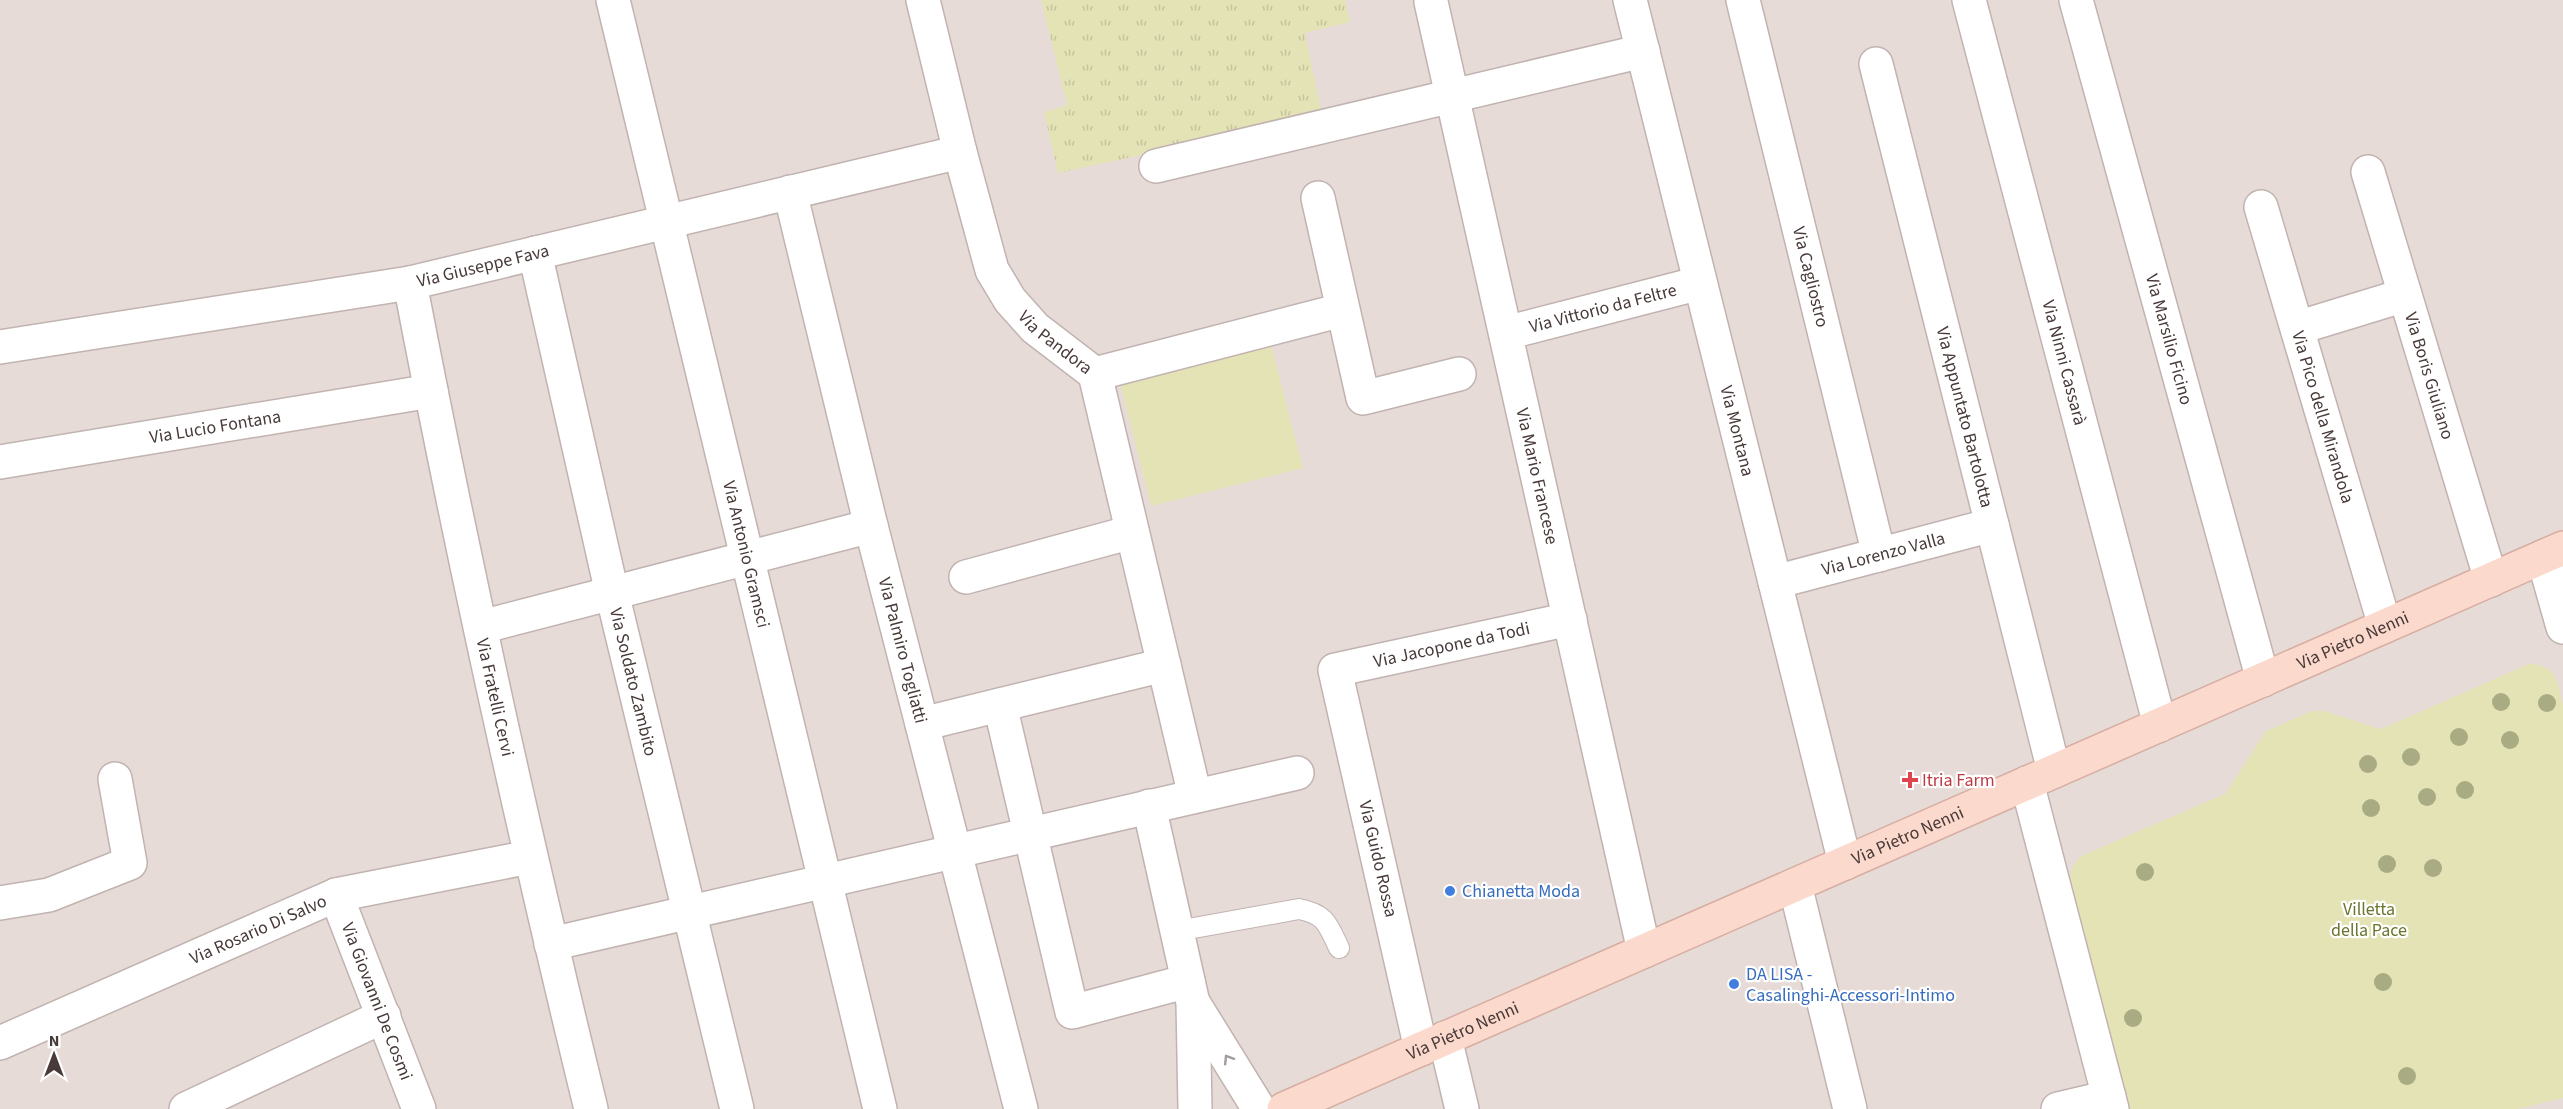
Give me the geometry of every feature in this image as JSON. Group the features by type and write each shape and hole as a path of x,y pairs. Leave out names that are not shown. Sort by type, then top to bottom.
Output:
{"main road":[{"name":"Via Pietro Nenni","path":"1284,1109 2553,553"}],"street":[{"name":"Via Antonio Gramsci","path":"613,0 880,1109"},
{"name":"Via Pandora","path":"923,0 992,270 1010,300 1035,328 1095,374 1195,796"},
{"name":"Via Montana","path":"1630,0 1845,863"},
{"name":"Via Cagliostro","path":"1743,0 1879,555"},
{"name":"Via Ninni Cassarà","path":"1970,0 2160,725"},
{"name":"Via Marsilio Ficino","path":"2076,0 2263,680"},
{"name":"Via Mario Francese","path":"1431,2 1644,951"},
{"path":"1156,166 1643,51"},
{"name":"Via Appuntato Bartolotta","path":"1876,63 1992,525 2040,777 2110,1103"},
{"name":"Via Giuseppe Fava","path":"0,347 410,283 960,152"},
{"name":"Via Boris Giuliano","path":"2368,172 2491,580"},
{"name":"Via Palmiro Togliatti","path":"789,192 871,526 1021,1109"},
{"path":"1318,198 1363,398 1459,374"},
{"name":"Via Pico della Mirandola","path":"2261,207 2385,626"},
{"name":"Via Soldato Zambito","path":"535,253 612,594 737,1109"},
{"name":"Via Fratelli Cervi","path":"410,283 530,856 591,1109"},
{"name":"Via Vittorio da Feltre","path":"1506,333 1700,283"},
{"path":"2297,328 2405,295"},
{"path":"1095,374 1342,310"},
{"name":"Via Lucio Fontana","path":"0,462 431,391"},
{"name":"Via Lorenzo Valla","path":"1774,582 1992,525"},
{"path":"481,627 871,526"},
{"path":"966,577 1132,532"},
{"path":"2553,553 2563,627"},
{"name":"Via Jacopone da Todi","path":"1335,670 1570,619"},
{"path":"922,724 1164,665"},
{"name":"Via Guido Rossa","path":"1335,670 1433,1043 1462,1109"},
{"path":"1000,705 1072,1012 1190,992"},
{"path":"551,944 1297,773"},
{"path":"0,903 49,895 130,863 115,779"},
{"path":"1149,806 1190,992 1195,1109"},
{"name":"Via Rosario Di Salvo","path":"0,1043 336,895 530,856"},
{"path":"1795,885 1850,1109"},
{"name":"Via Giovanni De Cosmi","path":"336,895 419,1109"},
{"path":"1190,992 1259,1109"},
{"path":"186,1109 384,1016"},
{"path":"2058,1109 2110,1103"}],"lane":[{"path":"1177,931 1299,909 1310,911 1327,922 1339,948"}],"shaded area":[{"path":"0,0 2563,0 2563,1109 0,1109"}],"green space":[{"path":"1041,0 1345,0 1350,22 1305,33 1322,116 1058,173 1044,112 1067,105"},
{"path":"1271,345 1303,468 1151,506 1120,383"},
{"name":"Villetta della Pace","path":"2529,664 2545,667 2550,671 2557,682 2563,705 2563,1098 2518,1109 2130,1109 2070,878 2073,866 2081,856 2225,794 2266,731 2312,711 2324,711 2381,729"}],"place":[{"name":"Itria Farm","path":"1910,780"},
{"name":"Chianetta Moda","path":"1450,891"},
{"name":"DA LISA - Casalinghi-Accessori-Intimo","path":"1734,984"}]}
